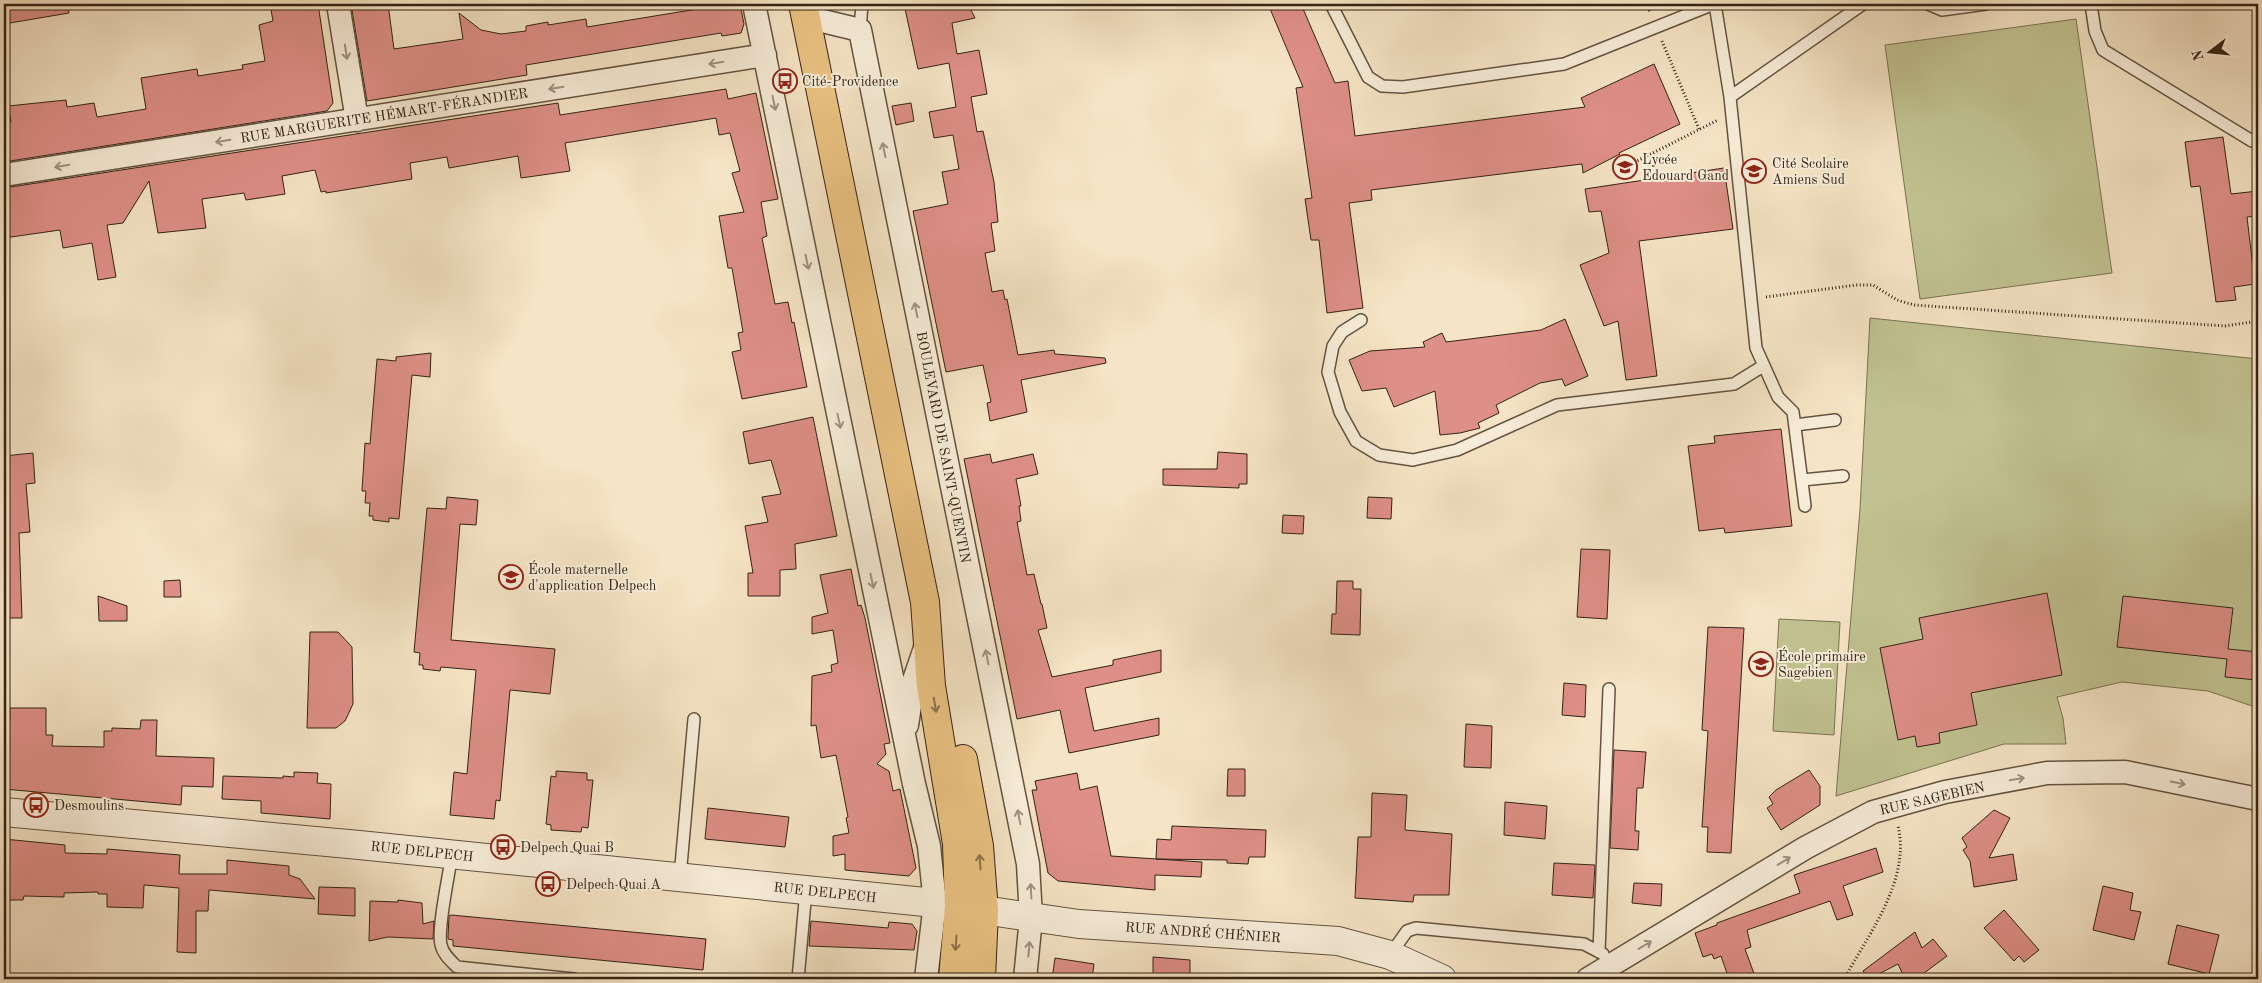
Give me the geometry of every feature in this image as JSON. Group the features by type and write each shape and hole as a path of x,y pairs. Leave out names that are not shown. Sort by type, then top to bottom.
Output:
{"main road":[{"path":"805,10 925,602 931,686 957,844 959,907 953,979"},
{"path":"925,602 944,651 979,846 959,907 981,979"}],"street":[{"path":"338,4 357,120"},
{"path":"754,4 928,846 959,907 926,979"},
{"path":"805,10 860,30"},
{"name":"BOULEVARD DE SAINT-QUENTIN","path":"860,30 1028,864 1032,918 1025,979"},
{"name":"RUE MARGUERITE HÉMART-FÉRANDIER","path":"4,175 765,55"},
{"path":"905,739 914,680 928,639"},
{"name":"RUE SAGEBIEN","path":"1588,979 1608,957 1804,848 1873,812 1945,792 2047,774 2125,772 2258,799"},
{"name":"RUE DELPECH","path":"4,812 452,854 959,907"},
{"name":"RUE ANDRÉ CHÉNIER","path":"959,907 1079,924 1338,941 1390,955 1442,979"}],"lane":[{"path":"860,30 862,4"},
{"path":"1331,4 1368,77 1382,86 1403,87 1564,64 1714,4 1732,113 1756,348 1778,397 1794,412 1805,506"},
{"path":"1730,97 1864,4"},
{"path":"1928,4 1942,10 1986,4"},
{"path":"2090,4 2095,31 2102,50 2252,141 2258,142"},
{"path":"1361,320 1342,332 1334,346 1328,372 1340,412 1356,441 1379,455 1413,460 1457,450 1557,405 1734,384 1763,366"},
{"path":"1795,425 1835,420"},
{"path":"1802,480 1843,476"},
{"path":"1390,955 1407,931 1416,928 1584,944 1608,957 1609,689"},
{"path":"680,877 694,719"},
{"path":"452,854 441,926 440,944 446,956 457,967 574,979"},
{"path":"798,979 806,890"}],"path":[{"path":"1646,4 1699,130"},
{"path":"1625,167 1732,113"},
{"path":"1751,299 1856,284 1873,285 1897,300 1914,305 2225,326 2258,321"},
{"path":"1844,979 1888,903 1901,843 1899,828 1892,807"}],"green space":[{"path":"2076,19 2112,273 1920,299 1885,45"},
{"path":"1870,318 2258,359 2258,708 2208,691 2122,682 2057,697 2063,718 2066,744 2004,744 1836,796 1860,509"},
{"path":"1779,619 1840,622 1834,735 1773,731"}],"building":[{"path":"4,4 68,4 69,13 4,24"},
{"path":"270,4 318,4 333,103 327,111 4,162 4,123 11,122 8,106 66,100 67,107 94,103 97,117 146,109 141,78 197,69 198,76 243,69 242,65 265,61 259,25 273,21"},
{"path":"351,4 388,4 394,49 463,39 459,13 481,30 501,34 526,31 526,26 548,22 548,25 586,19 587,27 716,6 715,4 740,4 744,24 741,33 722,36 721,33 526,65 527,75 367,101"},
{"path":"904,4 968,4 975,18 952,23 957,54 979,50 987,94 971,97 977,132 983,131 994,182 998,222 991,223 995,251 985,253 992,292 1003,290 1005,300 1007,299 1018,355 1054,350 1055,354 1105,358 1106,363 1021,380 1027,412 990,421 987,403 991,402 983,365 946,372 913,211 948,204 942,172 959,169 953,135 934,138 929,112 956,107 949,63 918,69"},
{"path":"1268,4 1301,4 1335,83 1348,81 1355,136 1585,107 1581,98 1654,64 1680,124 1619,153 1583,173 1582,164 1371,190 1372,200 1349,203 1363,308 1327,313 1319,240 1311,240 1305,199 1312,198 1296,88 1303,87"},
{"path":"726,89 728,99 756,93 778,199 761,202 767,236 762,238 775,304 788,302 807,387 742,399 732,352 741,350 738,333 743,332 732,268 728,268 719,216 744,212 732,173 740,171 730,133 719,135 716,118 565,143 570,171 521,178 518,156 449,168 447,157 410,163 412,179 326,193 326,191 321,192 315,170 282,176 285,194 246,200 244,193 202,199 206,228 158,233 149,181 123,223 107,225 116,277 98,280 92,243 63,248 60,230 4,238 4,188 558,103 560,115"},
{"path":"911,103 914,121 896,125 892,106"},
{"path":"2223,137 2231,194 2258,191 2258,216 2247,217 2255,284 2234,287 2236,300 2216,302 2200,186 2191,187 2185,142"},
{"path":"1724,168 1733,229 1639,241 1657,376 1626,380 1618,321 1604,326 1580,265 1609,253 1601,211 1589,212 1585,189"},
{"path":"1565,319 1588,376 1565,386 1562,379 1540,383 1496,405 1499,413 1478,423 1480,428 1460,433 1440,435 1435,391 1394,407 1386,388 1362,391 1349,360 1370,351 1425,347 1423,342 1442,333 1446,342 1541,330"},
{"path":"431,353 430,377 412,375 399,519 389,518 389,522 373,520 373,516 369,516 370,503 365,503 366,491 362,491 365,443 370,444 377,359 396,361 396,357"},
{"path":"813,417 837,536 795,544 796,569 780,570 780,596 748,596 748,573 753,573 745,526 768,522 762,497 781,494 771,460 749,464 743,432"},
{"path":"1781,429 1792,526 1725,533 1724,528 1699,531 1688,446 1715,443 1714,436"},
{"path":"1218,452 1247,454 1247,484 1239,484 1239,488 1163,485 1163,469 1217,469"},
{"path":"33,453 35,483 26,484 30,532 19,533 22,618 4,618 4,456"},
{"path":"990,454 992,463 1033,454 1038,474 1016,479 1021,506 1019,506 1021,521 1017,522 1027,575 1034,574 1042,604 1047,628 1038,630 1052,677 1113,665 1113,660 1161,650 1161,672 1085,688 1094,731 1159,718 1159,735 1069,753 1060,710 1017,719 964,459"},
{"path":"447,497 478,500 476,525 460,524 451,640 555,649 550,694 510,690 500,801 496,800 494,819 450,815 454,772 467,774 476,670 441,667 440,671 423,669 423,665 419,665 420,653 414,652 427,508 446,509"},
{"path":"1368,497 1392,498 1391,519 1367,518"},
{"path":"1283,515 1304,516 1303,534 1282,533"},
{"path":"1581,549 1610,550 1607,619 1577,617"},
{"path":"851,569 858,606 861,605 865,618 890,743 884,744 886,754 877,764 889,771 893,791 900,789 916,868 909,876 845,870 845,854 833,856 833,836 849,833 846,818 848,817 836,755 821,758 816,725 811,726 812,676 832,672 831,665 838,663 833,630 812,634 812,617 828,613 820,575"},
{"path":"180,580 181,597 164,597 164,581"},
{"path":"1337,581 1353,581 1353,589 1361,589 1360,635 1331,634 1332,614 1336,614"},
{"path":"2047,593 2062,675 1971,693 1977,725 1939,733 1940,743 1917,747 1915,736 1898,740 1880,648 1923,639 1919,618"},
{"path":"98,596 127,606 127,621 99,621"},
{"path":"2123,596 2233,608 2228,649 2258,652 2257,680 2225,677 2227,659 2117,647"},
{"path":"1708,627 1744,628 1731,853 1707,852 1708,827 1702,827 1708,731 1702,730"},
{"path":"310,632 338,632 352,647 353,704 345,721 336,728 307,728"},
{"path":"1564,683 1586,685 1585,717 1562,715"},
{"path":"10,708 46,708 46,735 53,735 52,746 104,747 104,731 112,731 112,728 140,729 141,720 157,720 156,756 214,758 213,787 182,786 181,805 4,789 4,750 9,750"},
{"path":"1466,724 1492,726 1491,768 1464,767"},
{"path":"1614,750 1646,752 1643,788 1637,788 1635,831 1639,831 1638,850 1610,848"},
{"path":"1228,769 1245,769 1245,796 1227,796"},
{"path":"1809,770 1820,786 1820,805 1781,830 1767,808 1773,804 1769,797 1776,790"},
{"path":"556,771 587,773 587,780 593,780 588,828 582,827 581,832 551,830 551,825 546,824 551,776 556,777"},
{"path":"294,772 318,773 317,783 331,784 330,819 261,813 261,801 222,799 223,776 283,778 283,776 294,777"},
{"path":"1077,773 1080,790 1097,786 1111,856 1202,862 1201,877 1155,875 1155,890 1058,881 1048,873 1032,790 1037,790 1035,781"},
{"path":"1372,793 1407,795 1405,830 1452,834 1449,895 1414,895 1413,902 1355,898 1358,837 1371,837"},
{"path":"1505,802 1547,806 1545,839 1504,835"},
{"path":"708,808 789,817 785,847 705,839"},
{"path":"1994,810 2010,818 1989,858 2013,854 2017,880 1974,887 1970,861 1963,850 1967,847 1962,838"},
{"path":"1172,826 1266,830 1265,857 1249,857 1248,864 1227,863 1227,860 1156,859 1157,839 1171,840"},
{"path":"4,839 65,845 65,853 107,854 107,849 180,855 179,874 227,874 227,860 289,866 289,875 300,879 315,899 209,890 208,911 196,911 196,953 177,952 179,888 144,885 143,908 107,907 107,894 98,894 98,892 64,893 64,897 24,896 23,900 6,900 7,889 4,889"},
{"path":"1876,848 1883,872 1843,886 1853,915 1837,920 1830,901 1747,930 1751,947 1745,949 1756,979 1729,979 1721,956 1714,959 1712,954 1703,957 1695,933 1717,925 1717,923 1800,893 1794,875"},
{"path":"1554,863 1595,865 1593,898 1552,895"},
{"path":"1634,883 1662,884 1661,906 1632,903"},
{"path":"2103,886 2133,893 2130,910 2141,912 2134,940 2093,930"},
{"path":"319,887 355,888 355,916 318,914"},
{"path":"398,900 422,903 423,924 434,921 433,939 388,937 369,941 370,901 398,902"},
{"path":"2004,910 2039,950 2024,962 2019,956 2014,961 1984,928"},
{"path":"449,916 706,939 703,970 453,946 453,940 448,939"},
{"path":"811,921 888,928 889,922 912,924 917,931 914,950 809,946"},
{"path":"2177,925 2219,935 2209,974 2168,964"},
{"path":"1915,932 1922,948 1933,939 1947,956 1916,979 1905,979 1898,964 1869,979 1863,971"},
{"path":"1153,957 1190,960 1190,979 1170,979 1170,976 1153,975"},
{"path":"1055,958 1094,964 1092,979 1052,979"}],"place":[{"name":"Cité-Providence","path":"785,81"},
{"name":"Lycée Edouard Gand","path":"1625,167"},
{"name":"Cité Scolaire Amiens Sud","path":"1754,171"},
{"name":"École maternelle d'application Delpech","path":"511,577"},
{"name":"École primaire Sagebien","path":"1761,664"},
{"name":"Desmoulins","path":"36,805"},
{"name":"Delpech Quai B","path":"503,847"},
{"name":"Delpech Quai A","path":"548,884"}]}
